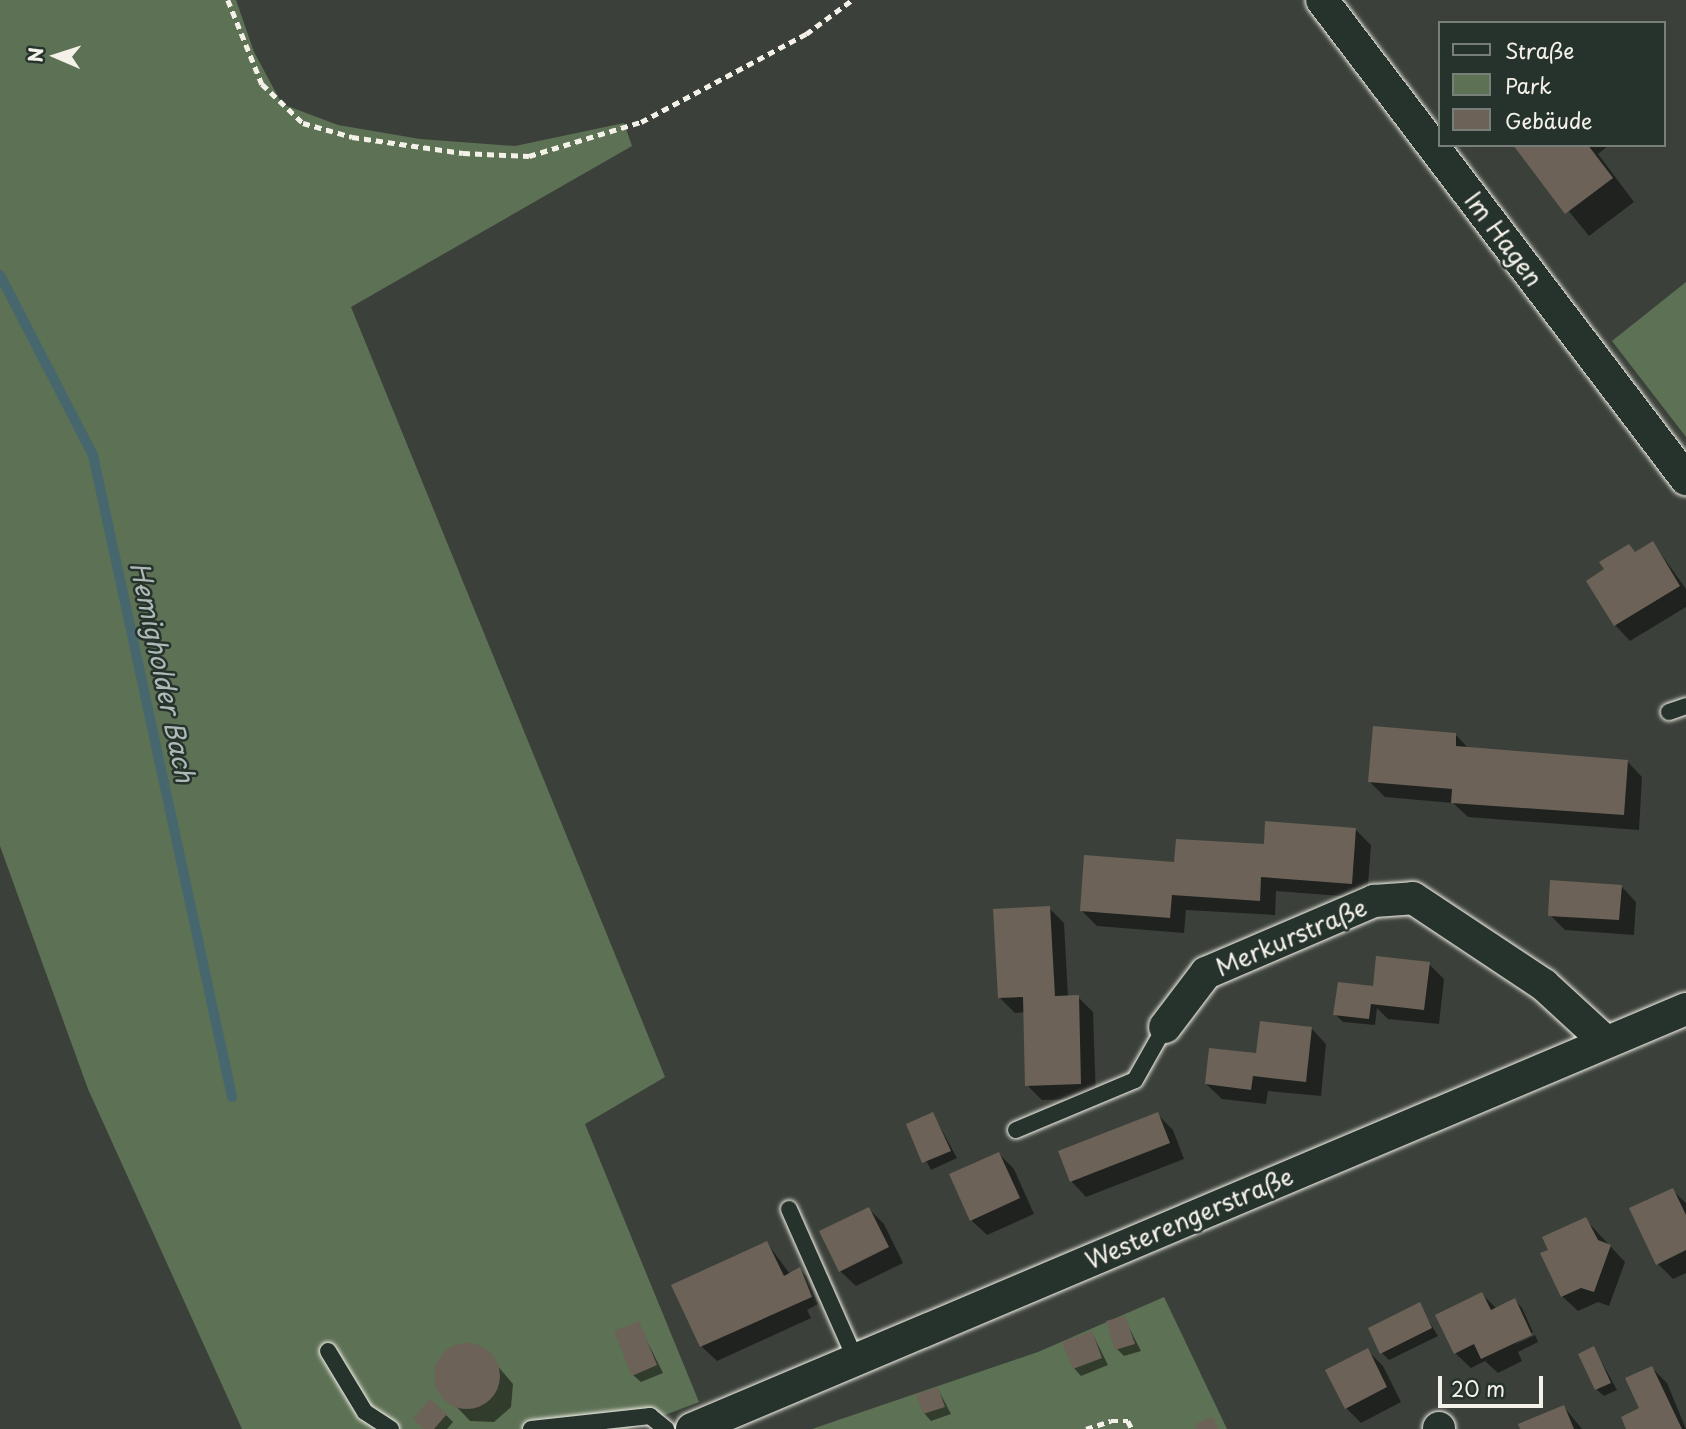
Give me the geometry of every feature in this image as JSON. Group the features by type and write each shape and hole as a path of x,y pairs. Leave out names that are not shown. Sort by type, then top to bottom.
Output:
{"street":[{"name":"Im Hagen","path":"1322,0 1686,479"},
{"name":"Merkurstraße","path":"1165,1027 1206,973 1374,901 1413,898 1544,985 1605,1041"},
{"name":"Westerengerstraße","path":"713,1425 856,1360 1686,1009"}],"lane":[{"path":"1669,712 1686,706"},
{"path":"1016,1130 1135,1080 1165,1027"},
{"path":"789,1209 856,1360"},
{"path":"328,1351 365,1412 391,1429"},
{"path":"531,1429 650,1416 666,1429"}],"path":[{"path":"228,0 261,84 303,123 352,137 463,153 529,156 641,122 806,34 852,0"},
{"path":"1086,1429 1111,1421 1128,1422 1132,1429"}],"green space":[{"path":"0,0 236,0 254,52 282,104 338,125 420,139 515,146 624,123 632,146 351,307 665,1077 585,1124 699,1402 628,1429 242,1429 88,1089 0,846"},
{"path":"1686,282 1686,437 1612,341"},
{"path":"1164,1297 1227,1429 812,1429 1038,1352"}],"building":[{"path":"1515,147 1590,147 1613,178 1565,214"},
{"path":"1653,541 1680,586 1614,626 1586,581 1604,569 1599,562 1629,544 1635,552"},
{"path":"1373,726 1456,733 1456,746 1628,760 1624,815 1451,803 1452,789 1368,782"},
{"path":"1265,821 1356,828 1352,884 1261,877 1260,901 1172,895 1170,918 1080,911 1084,855 1174,862 1176,839 1264,844"},
{"path":"1550,880 1622,885 1619,920 1548,916"},
{"path":"1050,906 1055,996 1079,995 1081,1084 1025,1086 1023,997 998,998 993,909"},
{"path":"1376,956 1430,962 1424,1010 1371,1004 1369,1019 1333,1015 1338,982 1373,986"},
{"path":"1260,1021 1312,1027 1306,1082 1253,1076 1251,1090 1205,1084 1209,1048 1256,1053"},
{"path":"933,1112 951,1151 922,1163 906,1124"},
{"path":"1158,1112 1170,1143 1070,1182 1058,1151"},
{"path":"999,1152 1020,1198 970,1221 949,1174"},
{"path":"1673,1188 1686,1215 1686,1250 1656,1265 1629,1208"},
{"path":"869,1207 889,1247 839,1272 819,1231"},
{"path":"1586,1217 1598,1240 1611,1245 1594,1292 1581,1288 1561,1297 1540,1253 1548,1250 1542,1237"},
{"path":"767,1241 784,1276 800,1267 812,1297 700,1347 671,1285"},
{"path":"1482,1292 1491,1310 1515,1298 1532,1335 1481,1359 1474,1344 1454,1354 1435,1315"},
{"path":"1420,1302 1432,1328 1380,1354 1368,1328"},
{"path":"1125,1316 1135,1344 1115,1350 1106,1321"},
{"path":"639,1321 657,1365 632,1376 614,1331"},
{"path":"1092,1331 1102,1358 1073,1369 1062,1342"},
{"path":"467,1343 480,1346 490,1353 497,1363 500,1376 497,1389 490,1399 480,1406 467,1409 454,1406 444,1399 437,1389 434,1376 437,1363 444,1353 454,1346"},
{"path":"1594,1346 1611,1383 1595,1390 1578,1354"},
{"path":"1368,1348 1387,1387 1345,1409 1325,1370"},
{"path":"1652,1366 1682,1429 1626,1429 1621,1417 1639,1408 1625,1378"},
{"path":"938,1387 945,1407 923,1414 916,1394"},
{"path":"430,1399 447,1414 434,1429 424,1429 413,1419"},
{"path":"1564,1405 1574,1429 1520,1429 1518,1424"},
{"path":"1213,1417 1218,1429 1197,1429 1195,1424"}],"waterway":[{"name":"Hemigholder Bach","path":"0,275 93,455 232,1097"}]}
